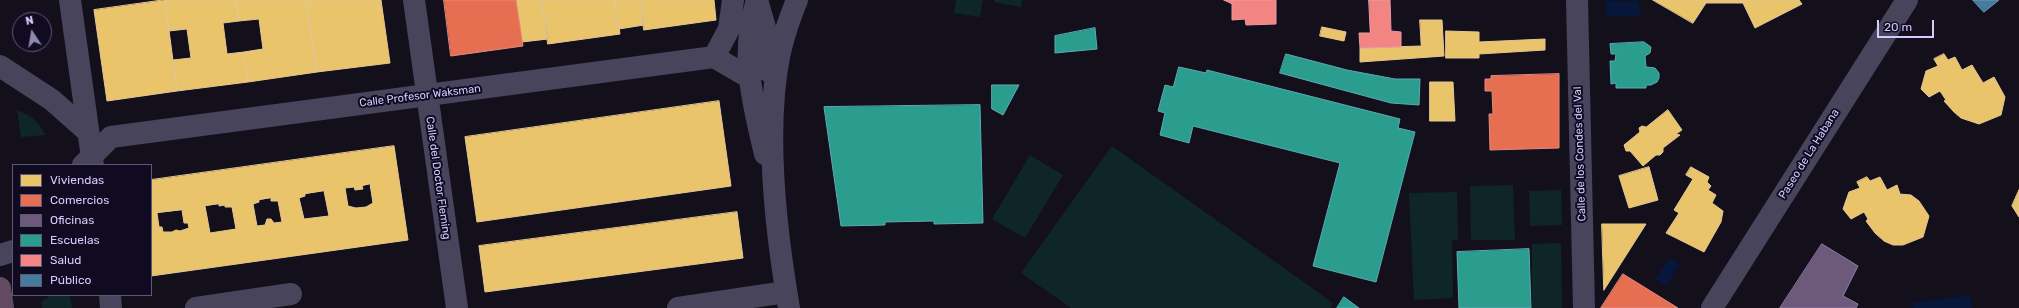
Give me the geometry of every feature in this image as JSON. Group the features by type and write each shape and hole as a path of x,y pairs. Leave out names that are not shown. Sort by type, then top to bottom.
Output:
{"highway":[{"path":"0,288 3,308"}],"street":[{"path":"70,0 87,131 89,162"},
{"name":"Calle del Doctor Fleming","path":"414,0 426,95 457,308"},
{"path":"733,0 729,29 714,57 750,78"},
{"path":"757,0 766,31 768,84 773,120"},
{"path":"678,308 787,300 774,194 758,124 750,78 748,40 757,0"},
{"path":"774,194 773,120 780,52 797,0"},
{"name":"Calle de los Condes del Val","path":"1577,0 1584,308"},
{"name":"Paseo de La Habana","path":"1712,308 1907,0"},
{"name":"Calle Profesor Waksman","path":"89,162 111,137 714,57"},
{"path":"0,66 52,100 87,131"},
{"path":"0,255 12,251"},
{"path":"196,308 291,294"},
{"path":"110,296 111,308"}],"green space":[{"path":"956,0 983,0 980,17 954,13"},
{"path":"994,0 1022,0 1021,7 994,2"},
{"path":"17,110 34,120 40,126 45,135 21,137"},
{"path":"1112,146 1333,303 1330,308 1071,308 1021,273"},
{"path":"1030,155 1063,175 1025,238 992,219"},
{"path":"1513,185 1515,240 1471,240 1470,186"},
{"path":"1561,190 1562,225 1530,226 1529,191"},
{"path":"1457,192 1458,240 1452,240 1453,298 1414,300 1409,193"},
{"path":"1561,243 1562,308 1532,308 1532,244"},
{"path":"50,296 70,296 72,308 42,308 41,302"}],"water":[{"path":"1606,1 1639,1 1640,16 1607,17"},
{"path":"1670,258 1680,264 1666,286 1655,279"},
{"path":"1970,295 1972,308 1913,308 1912,303"}],"building: Viviendas":[{"path":"165,0 177,91 107,101 94,10"},
{"path":"165,0 236,0 239,21 223,23 227,54 244,52 248,82 177,91 173,60 191,58 187,29 169,31"},
{"path":"236,0 306,0 317,72 248,82 244,52 263,49 259,19 239,21"},
{"path":"306,0 381,0 390,63 317,72"},
{"path":"516,0 542,0 548,39 522,42"},
{"path":"542,0 615,0 620,34 548,44"},
{"path":"615,0 640,0 644,25 619,29"},
{"path":"640,0 714,0 716,20 644,30"},
{"path":"1653,0 1799,0 1802,4 1755,28 1743,3 1706,3 1693,23"},
{"path":"1420,20 1442,20 1444,56 1360,62 1360,48 1421,46"},
{"path":"1322,27 1346,32 1344,41 1320,36"},
{"path":"1446,31 1479,32 1479,42 1545,39 1545,50 1479,54 1479,58 1446,58"},
{"path":"1944,54 1948,60 1955,57 1962,70 1972,65 1983,83 1994,77 2005,97 2001,115 1979,124 1961,118 1944,101 1946,100 1940,91 1929,97 1921,89 1926,71 1938,66 1934,59"},
{"path":"1430,82 1453,82 1455,121 1430,121"},
{"path":"719,101 731,186 477,222 465,137"},
{"path":"1668,110 1682,130 1676,134 1680,135 1663,148 1663,152 1660,155 1656,155 1643,166 1630,151 1626,151 1624,145 1640,132 1639,128 1642,126 1646,127"},
{"path":"394,146 408,240 152,276 152,180","holes":["370,184 373,203 366,207 356,208 348,206 345,188 354,187 355,190 363,189 362,186","324,191 329,216 304,219 299,198 305,196 305,194","271,198 271,201 278,201 282,222 274,223 271,219 267,219 265,225 257,226 253,204 259,202 259,200","219,204 219,206 225,205 225,207 232,207 236,229 210,233 205,206","182,210 184,223 188,223 189,228 180,231 176,230 172,232 163,232 162,227 159,227 157,213"]},
{"path":"1649,167 1658,200 1629,208 1619,176"},
{"path":"1691,167 1709,177 1707,182 1711,186 1708,190 1716,195 1712,203 1723,211 1721,222 1704,252 1666,233 1679,213 1674,210 1693,179 1686,175"},
{"path":"1867,177 1870,181 1880,177 1887,190 1897,185 1900,194 1911,195 1919,201 1929,216 1923,237 1903,245 1893,245 1884,241 1875,233 1866,221 1868,219 1864,212 1851,219 1843,209 1849,192 1860,188 1857,182"},
{"path":"2019,190 2019,217 2012,206"},
{"path":"737,212 743,258 485,292 479,246"},
{"path":"1602,224 1646,224 1604,290"}],"building: Comercios":[{"path":"444,0 516,0 523,46 451,56"},
{"path":"1559,74 1559,148 1490,150 1489,114 1493,114 1492,91 1485,91 1485,79 1491,79 1491,76"},
{"path":"1623,274 1678,308 1601,308"}],"building: Oficinas":[{"path":"1822,244 1858,266 1843,296 1858,304 1856,308 1780,308"}],"building: Escuelas":[{"path":"1095,28 1097,49 1055,53 1055,36"},
{"path":"1644,42 1651,47 1650,53 1645,56 1646,67 1655,68 1659,73 1657,82 1651,85 1646,85 1646,88 1616,88 1616,83 1611,84 1610,61 1615,61 1616,54 1611,54 1610,44"},
{"path":"1286,54 1347,70 1395,79 1420,79 1419,105 1391,103 1280,73"},
{"path":"1179,67 1206,73 1207,70 1400,119 1398,128 1415,132 1376,282 1313,266 1340,163 1193,126 1189,143 1160,135 1165,113 1158,111 1165,85 1173,87"},
{"path":"992,85 1019,85 1003,115 992,109"},
{"path":"980,105 983,223 934,224 934,221 885,222 885,225 841,226 824,107"},
{"path":"1529,249 1531,308 1459,308 1457,252"},
{"path":"1344,297 1359,308 1337,308"}],"building: Salud":[{"path":"1224,0 1276,0 1276,24 1246,25 1245,19 1232,20 1232,4"},
{"path":"1369,0 1390,0 1391,31 1401,32 1401,47 1360,48 1359,33 1370,33"}],"building: Público":[{"path":"1973,0 1999,0 1984,12"}]}
